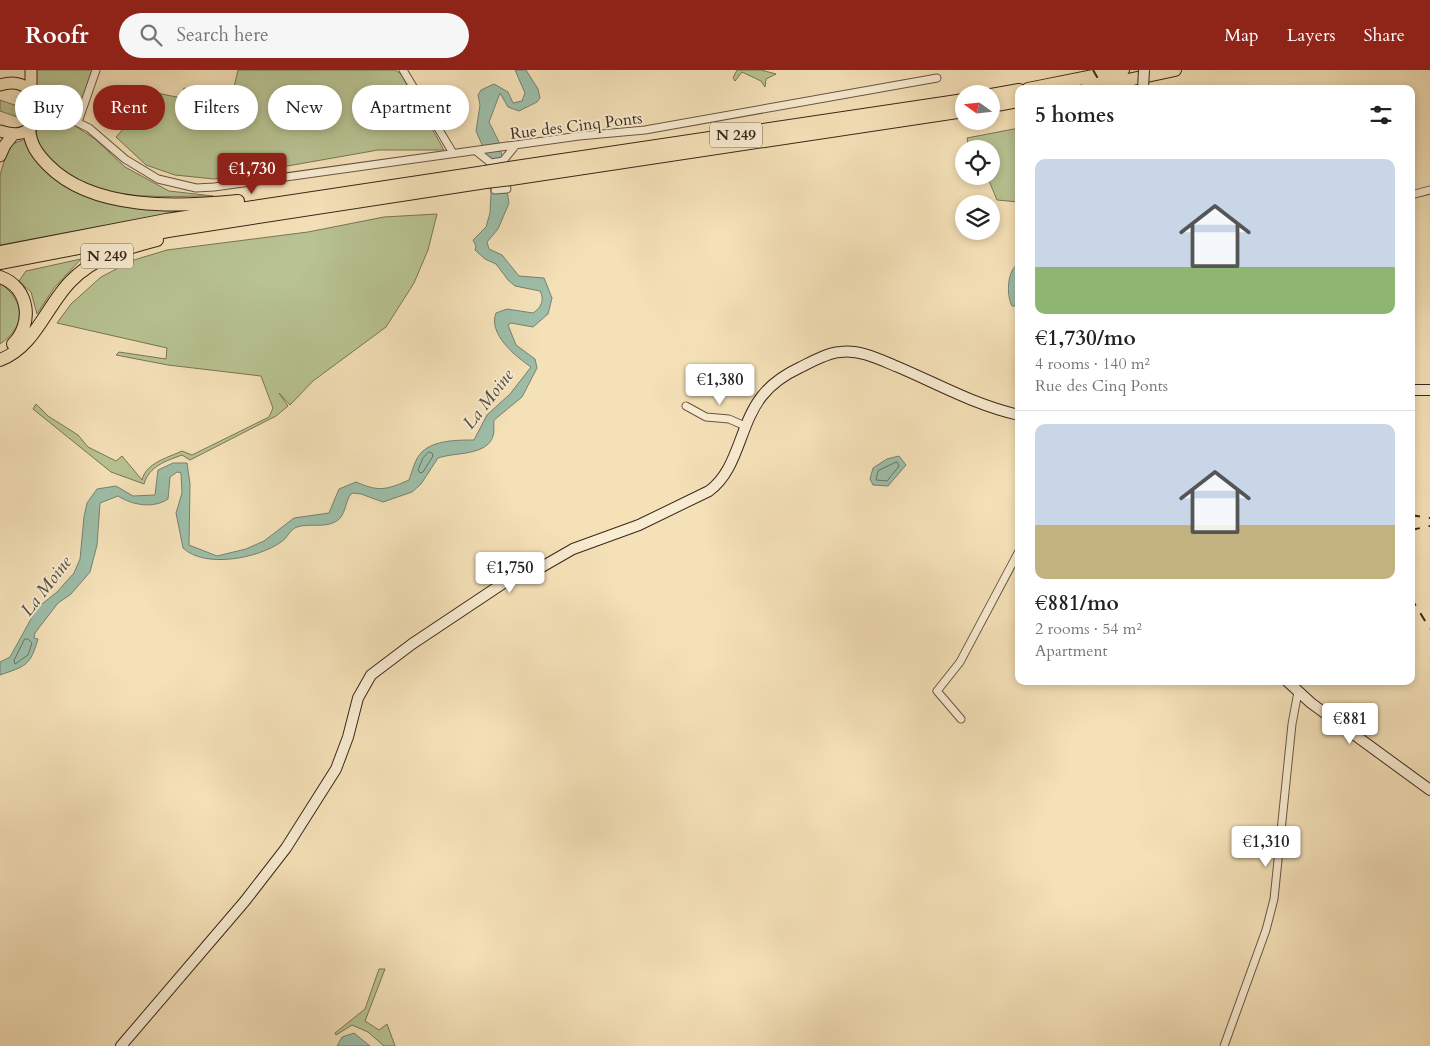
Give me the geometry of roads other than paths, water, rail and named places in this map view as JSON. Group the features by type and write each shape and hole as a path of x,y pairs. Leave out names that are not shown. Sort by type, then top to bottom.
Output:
{"highway":[{"path":"1048,85 1123,70"},
{"path":"1105,85 1174,70"},
{"path":"1000,93 1015,91"},
{"name":"N 249","path":"0,263 121,239 955,101"},
{"path":"1000,104 1015,102"},
{"name":"N 249","path":"507,174 955,112"},
{"name":"N 249","path":"33,130 33,146 50,168 76,186 100,194 137,202 171,204 218,203 284,196 292,200"},
{"name":"N 249","path":"0,252 166,220 292,200 489,177"},
{"name":"N 249","path":"0,360 18,350 26,342 72,279 101,259 120,250 169,237 247,222 253,217"},
{"path":"0,277 18,289 26,308 27,318 20,337 10,346 0,350"}],"main road":[{"path":"31,70 31,85"},
{"path":"4,83 17,73"},
{"path":"4,83 20,83 24,85"},
{"path":"0,156 4,145 13,134 21,130"},
{"path":"0,131 13,134"}],"street":[{"path":"83,108 96,70"},
{"path":"403,70 453,153"},
{"path":"1143,85 1144,70"},
{"name":"Rue des Cinq Ponts","path":"83,126 139,169 158,179 196,188 238,186 453,153 664,128 938,78"},
{"path":"473,151 489,177 507,174 518,146"},
{"path":"1415,194 1430,190"},
{"path":"121,1046 245,901 286,848 336,769 348,737 358,698 371,675 412,644 505,582 540,568 580,546 639,525 718,485 728,470 745,426 758,401 777,381 809,363 841,351 870,356 962,395 1015,414"},
{"path":"1415,390 1430,390"},
{"path":"686,406 706,417 729,419 745,426"},
{"path":"961,719 937,691 960,662 1015,559"},
{"path":"1291,685 1430,790"},
{"path":"1224,1046 1266,930 1274,899 1292,724 1298,692"}],"water":[{"path":"515,70 526,70 538,89 540,98 537,102 519,111 508,107 500,93 489,122 500,144 509,203 498,229 487,242 489,249 502,255 519,276 544,278 552,298 548,314 533,327 511,323 508,325 516,345 535,359 537,368 522,397 494,420 494,434 490,442 477,450 438,458 421,484 412,492 383,502 361,494 352,493 349,496 342,516 335,522 326,525 297,527 271,548 260,553 232,559 218,560 205,558 183,548 176,513 182,493 181,473 177,472 170,477 168,499 162,502 143,505 130,502 118,496 100,503 97,545 90,572 71,594 58,603 35,633 34,638 38,639 32,655 26,664 0,675 0,662 10,657 37,608 57,592 74,573 80,559 87,503 97,489 116,486 133,496 155,495 158,470 173,463 187,463 190,484 189,545 217,556 246,549 264,541 294,518 329,513 339,489 356,482 371,487 388,488 409,480 420,455 433,445 461,440 474,440 487,415 510,394 531,367 504,344 496,329 496,313 507,309 533,313 538,309 542,301 540,291 515,286 508,280 496,264 485,259 475,250 476,246 473,240 486,227 490,213 491,193 483,147 476,131 480,105 478,95 481,90 494,84 508,92 513,103 522,101 525,93"},
{"path":"1015,266 1015,306 1012,306 1008,289"},
{"path":"899,456 906,465 888,486 873,485 870,479 873,468 887,459"},
{"path":"354,1033 370,1046 337,1046 342,1037"}],"railway":[{"path":"1093,70 1102,85"},
{"path":"1415,516 1430,518"},
{"path":"1415,529 1430,526"},
{"path":"1415,605 1430,629"}],"water label":[{"name":"La Moine","path":"488,399"},
{"name":"La Moine","path":"46,586"}]}
